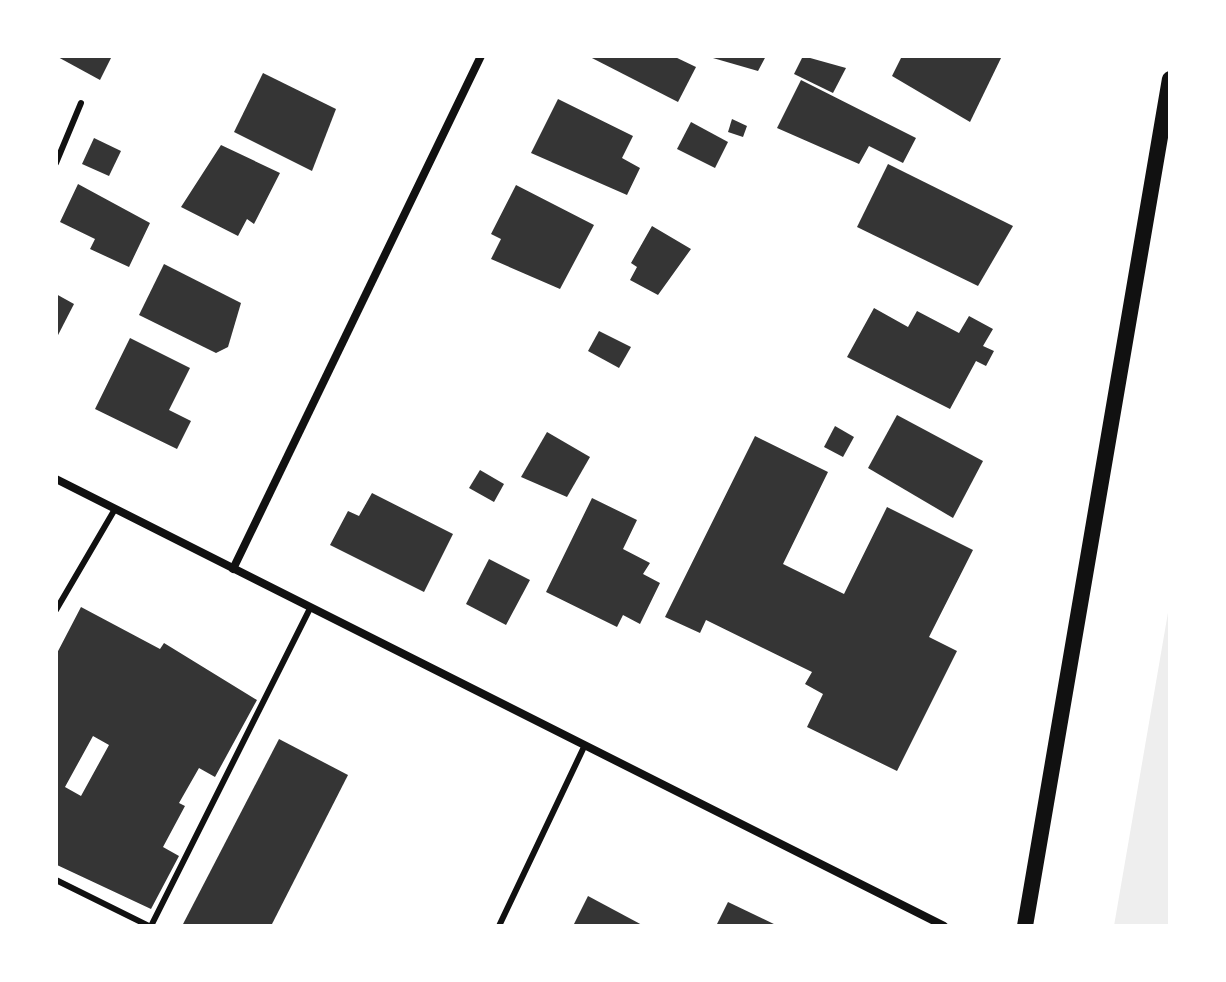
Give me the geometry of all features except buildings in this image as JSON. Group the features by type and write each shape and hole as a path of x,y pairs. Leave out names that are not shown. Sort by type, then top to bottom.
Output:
{"main road":[{"path":"1025,926 1170,79"}],"street":[{"path":"233,569 481,56"},
{"path":"56,479 944,926"}],"lane":[{"path":"56,163 81,103"},
{"path":"56,610 115,509"},
{"path":"56,880 150,926 310,608"},
{"path":"499,926 585,745"}],"shaded area":[{"path":"1170,601 1170,926 1114,926"}]}
